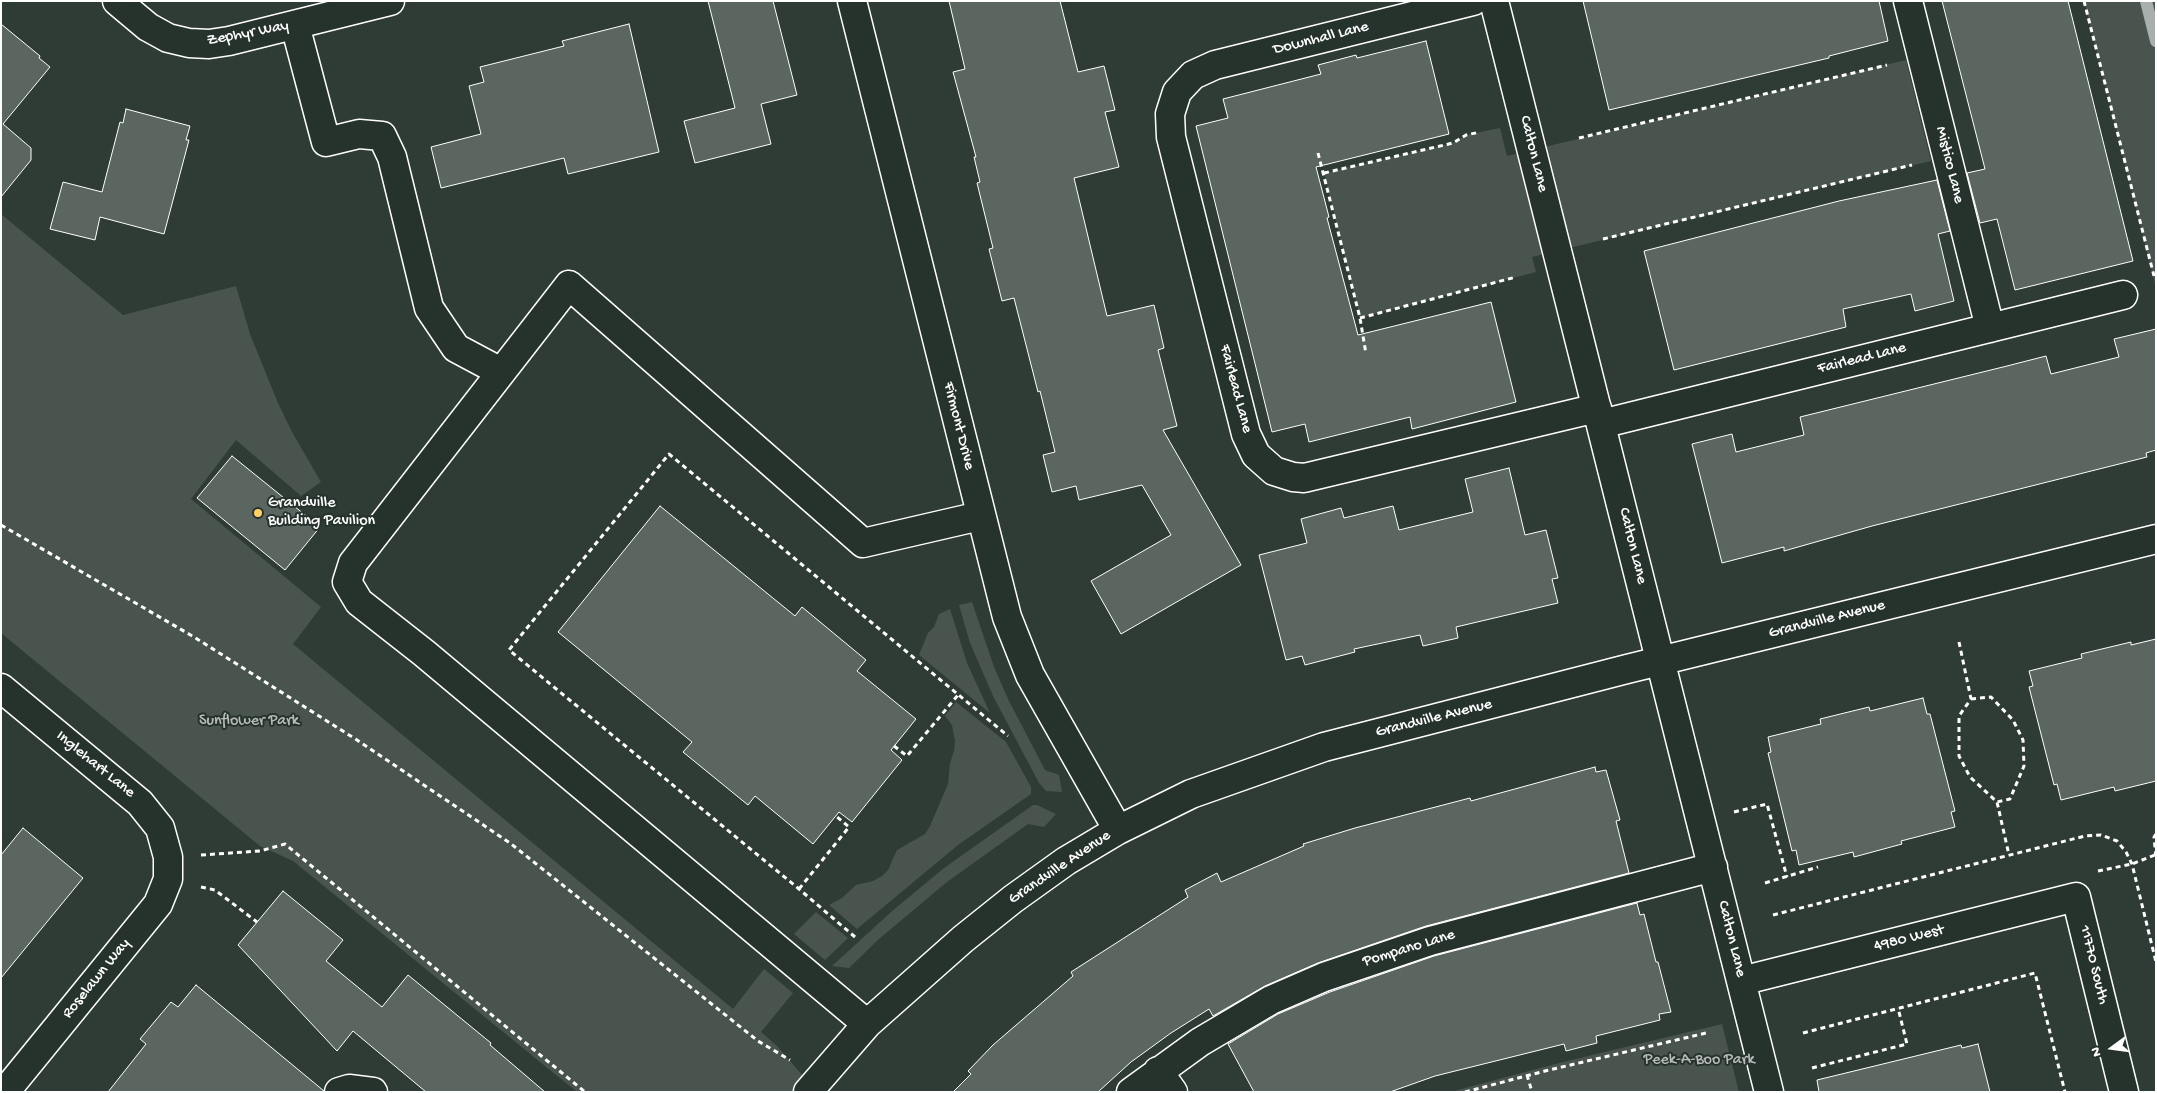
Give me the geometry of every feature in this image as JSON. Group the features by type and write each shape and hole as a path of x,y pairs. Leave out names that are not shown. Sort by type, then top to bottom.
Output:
{"street":[{"name":"Zephyr Way","path":"117,1 158,33 189,43 220,43 390,1"},
{"name":"Firmont Drive","path":"852,1 980,516 1007,616 1030,675 1118,830"},
{"name":"Downhall Lane","path":"1177,92 1194,75 1215,65 1473,1"},
{"name":"Calton Lane","path":"1494,1 1662,661 1769,1092"},
{"name":"Mistico Lane","path":"1908,1 1990,328"},
{"path":"295,25 326,142 359,134 382,136 392,157 429,308 456,348 501,372"},
{"name":"Fairlead Lane","path":"1177,92 1170,114 1171,137 1246,434 1256,454 1274,471 1293,477 1315,477 1599,416 1990,328 2123,295"},
{"path":"868,1024 432,660 359,602 347,582 352,563 569,284 862,543 980,516"},
{"name":"Grandville Avenue","path":"820,1088 868,1024 942,956 1013,899 1066,861 1118,830 1191,794 1324,747 2156,539"},
{"name":"Inglehart Lane","path":"1,688 140,803 160,828 168,868"},
{"name":"Pompano Lane","path":"1131,1092 1166,1081 1200,1042 1271,1000 1324,977 1430,941 1713,867"},
{"name":"Roselawn Way","path":"4,1092 150,915 158,904 168,868"},
{"name":"4980 West","path":"1742,981 2076,897"},
{"name":"11770 South","path":"2076,897 2124,1092"}],"path":[{"path":"2084,1 2156,284"},
{"path":"1579,138 1922,56"},
{"path":"1324,174 1454,143 1466,135 1480,132"},
{"path":"1318,153 1360,318 1366,354"},
{"path":"1603,240 1947,157"},
{"path":"1360,318 1516,277"},
{"path":"855,937 799,888 509,650 669,454 1008,736"},
{"path":"1,525 194,637 357,740 510,843 820,1088"},
{"path":"1959,642 1971,699 1959,716 1959,756 1970,777 1997,802 2009,855"},
{"path":"894,746 907,756 958,695"},
{"path":"1971,699 1991,697 2012,720 2023,740 2024,766 2010,799 1997,802"},
{"path":"1702,821 1767,804 1786,877"},
{"path":"799,888 849,827 836,816"},
{"path":"2076,897 2093,872 2155,857 2154,837 2156,834"},
{"path":"168,868 260,851 285,844 584,1092"},
{"path":"1765,883 1818,867"},
{"path":"168,868 214,890 257,922"},
{"path":"1803,1033 2035,973 2064,1092"},
{"path":"1812,1068 1906,1044 1898,1008"},
{"path":"1465,1092 1527,1075 1706,1033"},
{"path":"1527,1075 1532,1092"}],"green space":[{"path":"2084,1 2156,1 2156,288"},
{"path":"1906,60 1931,161 1532,257 1536,272 1360,318 1324,173 1453,143 1466,135 1500,128 1507,156"},
{"name":"Sunflower Park","path":"1,214 123,315 236,286 250,334 278,403 292,432 321,482 301,496 236,440 191,499 321,607 293,644 733,1009 764,969 793,993 761,1032 777,1046 817,1092 577,1092 293,861 260,846 1,633"},
{"path":"972,602 994,667 1009,701 1045,770 1059,775 1062,792 1046,791 1039,783 993,696 970,643 959,605"},
{"path":"950,609 967,663 990,713 919,655 928,633 934,627 939,614"},
{"path":"956,702 1006,742 1031,787 1031,794 958,845 857,929 829,905 842,898 856,885 873,881 882,876 888,870 897,850 925,834 948,784 955,741 952,725 945,716"},
{"path":"1033,805 1056,814 1044,827 1028,824 947,882 879,939 849,968 832,966 891,912 944,868"},
{"path":"816,912 848,938 825,960 794,934"},
{"name":"Peek-A-Boo Park","path":"1722,1024 1739,1092 1450,1092 1563,1062"}],"building":[{"path":"708,1 773,1 797,95 761,104 771,144 695,163 684,121 735,108"},
{"path":"949,1 1060,1 1078,72 1104,66 1115,110 1105,112 1119,167 1074,178 1107,316 1154,305 1164,348 1158,350 1177,426 1163,430 1241,565 1121,634 1091,581 1171,535 1142,485 1079,500 1076,486 1052,492 1043,455 1055,452 1040,391 1038,392 1014,298 1002,301 989,249 993,248 977,183 980,182 974,157 976,157 953,72 965,69"},
{"path":"1583,1 1879,1 1888,41 1829,56 1829,58 1609,110"},
{"path":"1942,1 2068,1 2133,261 2015,290 1997,219 1980,223 1967,173 1985,169"},
{"path":"1,24 40,56 39,58 50,67 3,124 31,148 31,160 1,197"},
{"path":"629,24 659,152 568,174 564,158 441,188 431,147 481,134 469,86 484,82 480,67 564,46 562,41"},
{"path":"1426,41 1449,134 1316,167 1329,217 1327,218 1358,335 1491,302 1516,402 1412,429 1410,417 1309,442 1305,424 1272,432 1196,126 1228,118 1223,99 1321,74 1318,65 1356,55 1357,58"},
{"path":"126,109 190,126 186,140 189,140 164,234 100,217 95,240 50,229 63,182 102,192 120,122 123,123"},
{"path":"1937,180 1950,231 1938,234 1954,301 1915,311 1911,294 1843,309 1846,327 1674,370 1644,251 1839,201"},
{"path":"2156,329 2156,450 2146,453 2147,457 1872,526 1784,551 1784,547 1722,563 1692,444 1732,434 1736,452 1804,435 1800,417 2046,356 2051,374 2119,357 2114,339"},
{"name":"Grandville Building Pavilion","path":"232,456 320,527 285,570 197,498"},
{"path":"1509,468 1525,535 1546,530 1558,578 1552,579 1558,603 1456,627 1458,638 1423,646 1420,635 1354,649 1355,652 1305,665 1302,656 1286,660 1259,555 1307,543 1301,519 1341,508 1344,518 1393,506 1399,530 1473,512 1465,479"},
{"path":"660,506 795,616 802,607 866,660 857,671 916,719 891,750 902,760 852,822 839,812 813,844 755,796 748,805 683,752 692,742 558,632"},
{"path":"2156,639 2156,781 2115,791 2114,787 2061,800 2057,784 2054,785 2029,687 2033,686 2029,671 2082,658 2081,654 2131,642 2131,645"},
{"path":"1923,698 1927,714 1930,714 1955,811 1951,812 1955,827 1901,841 1902,844 1854,857 1853,852 1799,865 1796,850 1792,851 1768,753 1771,752 1768,737 1821,724 1820,719 1869,707 1870,711"},
{"path":"1595,767 1596,772 1606,770 1620,820 1616,821 1629,873 1426,926 1318,963 1265,986 1213,1016 1209,1009 1171,1033 1131,1062 1098,1092 953,1092 971,1074 968,1071 993,1045 1073,976 1071,972 1188,897 1185,890 1217,873 1221,882 1304,846 1303,844 1355,828 1470,798 1471,801"},
{"path":"23,828 83,878 1,978 1,855"},
{"path":"283,891 343,940 326,961 382,1007 408,975 491,1043 490,1045 545,1092 426,1092 353,1031 337,1051 238,945"},
{"path":"1637,903 1640,915 1644,914 1671,1012 1659,1014 1660,1020 1596,1036 1597,1043 1566,1051 1564,1044 1435,1076 1390,1092 1254,1092 1228,1044 1278,1014 1330,992 1434,956"},
{"path":"196,985 324,1092 108,1092 146,1044 140,1039 171,1002 178,1007"},
{"path":"1978,1044 1990,1092 1819,1092 1817,1080 1961,1045 1962,1048"}],"waterway":[{"path":"2146,1 2156,41"}],"place":[{"name":"Grandville Building Pavilion","path":"258,513"}]}
